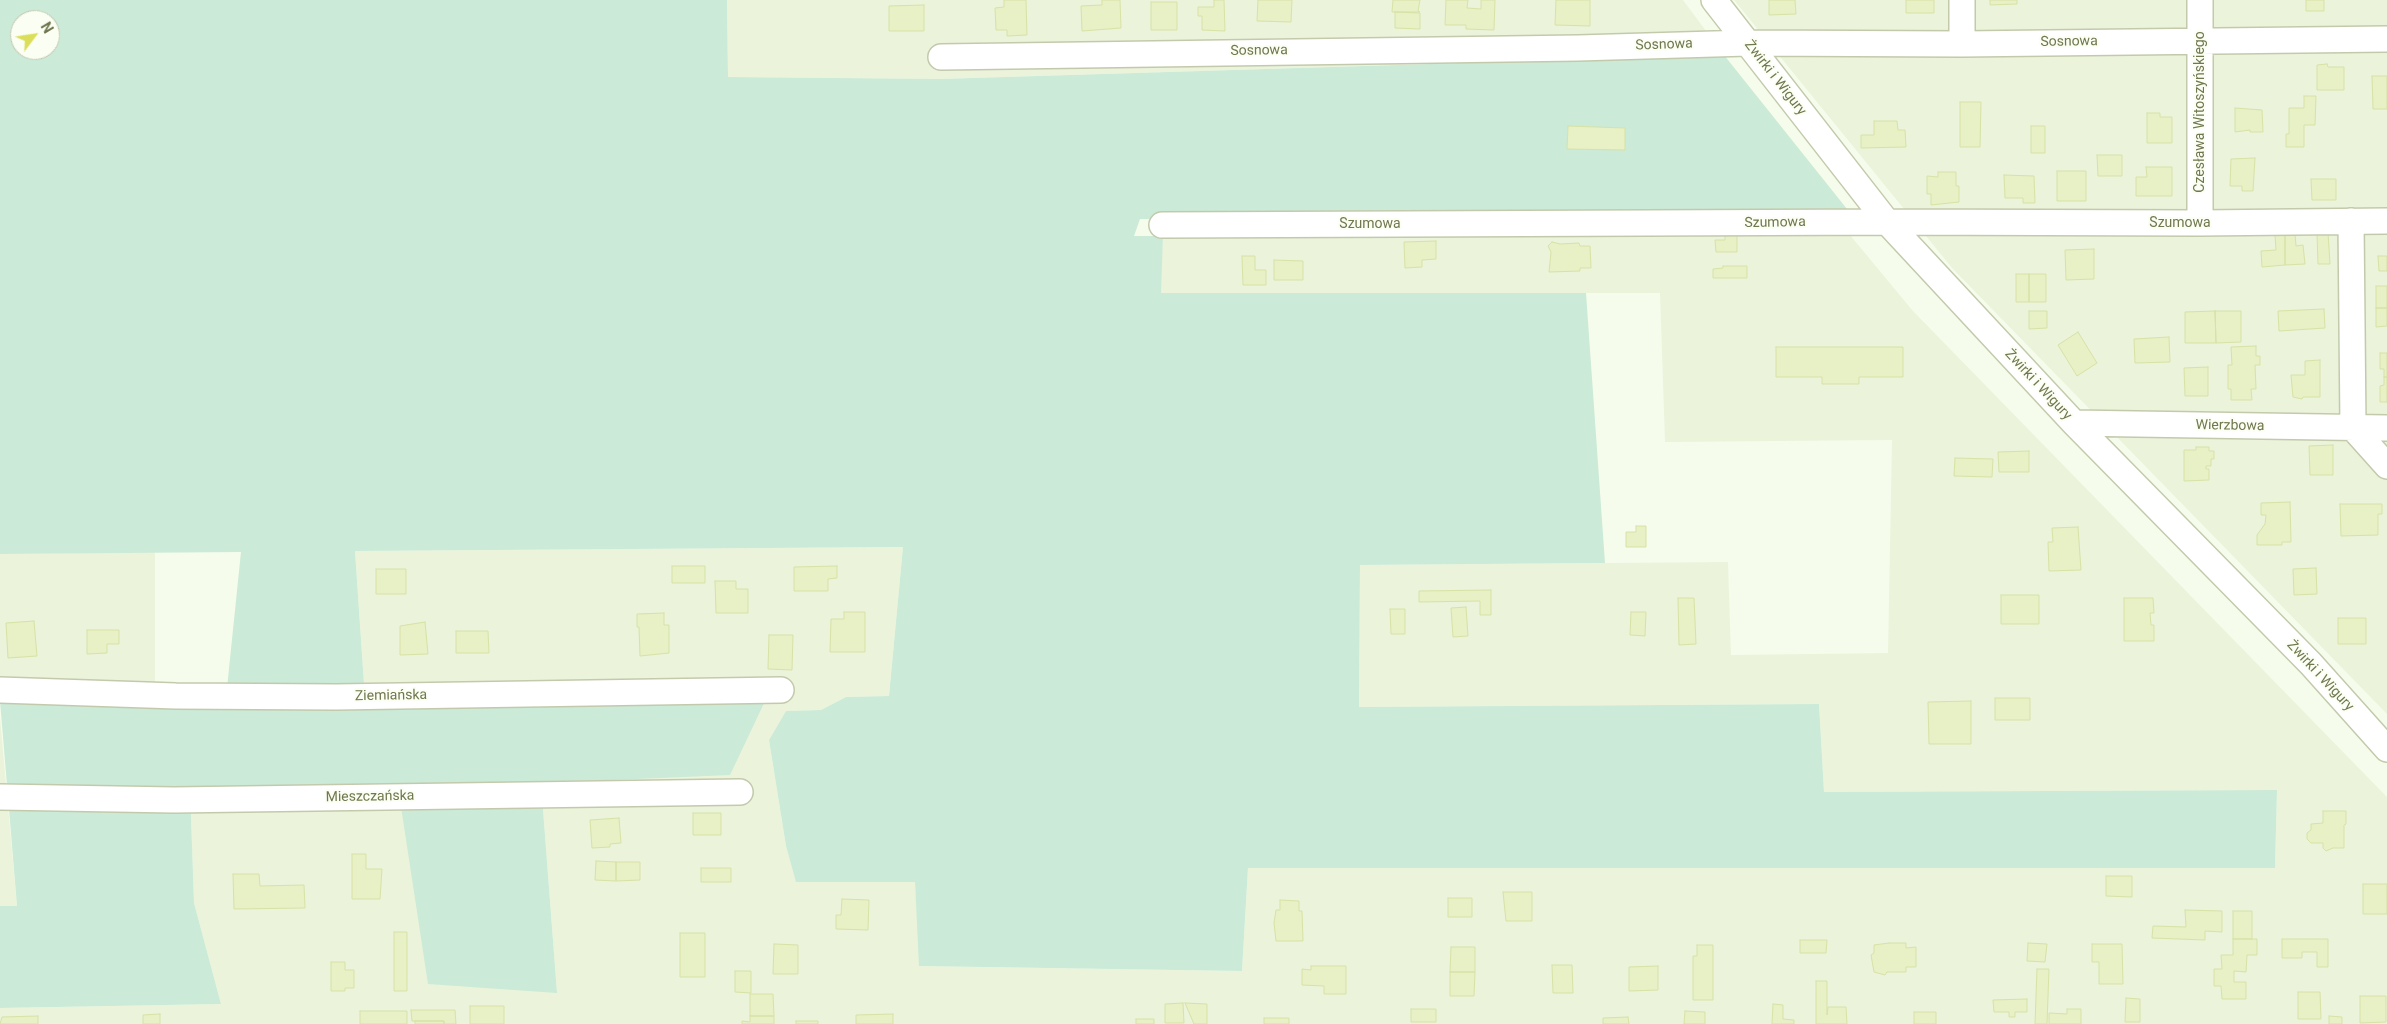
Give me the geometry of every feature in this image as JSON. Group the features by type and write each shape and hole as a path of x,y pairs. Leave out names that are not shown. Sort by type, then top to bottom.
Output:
{"street":[{"name":"Żwirki i Wigury","path":"1714,0 1888,222 2074,423 2311,664 2387,748"},
{"path":"1962,0 1962,44"},
{"name":"Czesława Witoszyńskiego","path":"2200,0 2200,223"},
{"name":"Sosnowa","path":"941,57 1578,48 1748,43 1962,44 2387,39"},
{"path":"2351,221 2353,428 2387,466"},
{"name":"Szumowa","path":"1162,225 2387,221"},
{"name":"Wierzbowa","path":"2074,423 2387,428"},
{"name":"Ziemiańska","path":"0,690 176,696 336,697 781,690"},
{"name":"Mieszczańska","path":"0,797 174,800 740,792"}],"shaded area":[{"path":"0,0 727,0 728,77 940,79 1724,55 1851,214 1140,219 1134,236 1163,236 1161,293 1586,293 1605,563 1360,565 1359,707 1819,704 1824,792 2277,790 2275,868 1248,868 1242,971 919,966 915,882 796,882 786,846 769,740 786,711 821,710 846,697 889,696 903,547 355,551 365,699 765,701 730,775 541,783 557,993 428,984 398,787 190,787 194,903 221,1004 0,1008 0,906 17,906 0,701 227,688 241,552 0,554"},
{"path":"727,0 1683,0 1724,55 940,79 728,77"},
{"path":"1734,0 2387,0 2387,714 1952,268"},
{"path":"1845,229 1913,311 2387,797 2387,1024 0,1024 0,1008 221,1004 194,903 190,787 398,787 557,993 541,783 365,699 355,551 903,547 889,696 846,697 821,710 786,711 769,740 786,846 796,881 915,882 920,966 1242,971 1248,868 2275,867 2277,790 1824,792 1819,704 1359,707 1360,565 1728,562 1731,655 1888,653 1892,440 1665,442 1660,293 1160,293 1163,236"},
{"path":"155,552 155,700 0,701 0,554"},
{"path":"0,717 17,906 0,906"}],"building":[{"path":"1004,0 1026,0 1027,35 1007,36 1007,30 996,30 995,8 1004,7"},
{"path":"1102,0 1120,0 1121,28 1082,31 1081,6 1102,5"},
{"path":"1214,0 1224,0 1225,31 1202,30 1202,16 1198,16 1198,7 1214,7"},
{"path":"1258,0 1292,0 1291,22 1257,21"},
{"path":"1393,0 1420,0 1418,11 1420,12 1392,12"},
{"path":"1446,0 1468,0 1467,8 1481,9 1481,0 1495,0 1494,30 1466,29 1466,25 1445,25"},
{"path":"1556,0 1590,0 1590,26 1555,25"},
{"path":"1769,0 1795,0 1796,14 1769,15"},
{"path":"1906,0 1934,0 1934,13 1906,13"},
{"path":"1990,0 2017,0 2017,4 1990,5"},
{"path":"2306,0 2324,0 2324,11 2306,11"},
{"path":"1151,2 1177,2 1177,30 1151,30"},
{"path":"924,5 924,31 889,31 889,6"},
{"path":"1395,12 1420,13 1420,29 1395,28"},
{"path":"2327,64 2328,67 2344,67 2344,90 2317,90 2317,65"},
{"path":"2372,76 2387,76 2387,109 2373,109"},
{"path":"2304,96 2316,96 2315,125 2304,125 2304,147 2286,147 2286,134 2289,134 2289,108 2304,108"},
{"path":"1960,102 1981,102 1980,147 1960,147"},
{"path":"2235,108 2262,110 2263,132 2250,132 2250,130 2235,132"},
{"path":"2147,113 2160,113 2160,117 2172,117 2172,143 2147,143"},
{"path":"1874,121 1897,121 1898,130 1905,130 1906,147 1861,148 1861,135 1874,135"},
{"path":"1568,126 1625,128 1625,150 1567,149"},
{"path":"2031,126 2045,126 2045,153 2031,153"},
{"path":"2097,155 2122,155 2122,176 2098,176"},
{"path":"2255,158 2253,191 2242,191 2242,186 2230,186 2231,159"},
{"path":"2146,167 2172,167 2172,196 2136,196 2136,177 2147,177"},
{"path":"2057,171 2086,171 2086,201 2057,201"},
{"path":"1938,172 1956,172 1956,186 1959,186 1959,202 1931,205 1931,194 1927,194 1927,176 1938,177"},
{"path":"2004,175 2034,176 2035,203 2023,203 2023,198 2005,198"},
{"path":"2311,179 2336,179 2336,200 2312,200"},
{"path":"2328,232 2330,264 2318,264 2317,233"},
{"path":"1725,234 1737,234 1737,252 1716,252 1715,240 1725,240"},
{"path":"2295,234 2296,246 2303,245 2305,264 2285,265 2285,235"},
{"path":"2275,235 2285,235 2285,265 2262,267 2261,251 2276,250"},
{"path":"1436,241 1436,259 1422,260 1422,267 1405,268 1404,242"},
{"path":"1552,242 1560,244 1579,243 1580,246 1590,246 1591,268 1580,268 1580,271 1549,272 1551,252 1548,246"},
{"path":"2094,249 2094,279 2066,280 2065,250"},
{"path":"1242,256 1255,256 1255,270 1266,270 1266,285 1243,285"},
{"path":"2378,256 2387,256 2387,271 2379,271"},
{"path":"1274,260 1303,261 1303,280 1274,280"},
{"path":"1723,266 1747,266 1747,278 1713,278 1713,269 1723,268"},
{"path":"2016,274 2029,274 2029,302 2016,302"},
{"path":"2029,274 2046,274 2046,302 2029,302"},
{"path":"2376,286 2387,286 2387,308 2376,308"},
{"path":"2376,308 2387,308 2387,326 2376,327"},
{"path":"2324,309 2325,328 2279,331 2278,311"},
{"path":"2029,311 2047,311 2047,328 2029,329"},
{"path":"2215,311 2216,343 2185,343 2185,312"},
{"path":"2215,311 2241,311 2241,342 2216,343"},
{"path":"2078,332 2097,363 2077,376 2058,345"},
{"path":"2169,337 2170,362 2135,363 2134,339"},
{"path":"2256,346 2256,356 2260,356 2260,365 2255,365 2256,389 2251,389 2252,400 2231,400 2231,389 2228,389 2228,365 2232,365 2231,347"},
{"path":"1776,347 1903,347 1903,377 1859,377 1859,384 1822,384 1822,377 1776,377"},
{"path":"2380,353 2387,353 2387,377 2384,377 2384,369 2380,369"},
{"path":"2320,360 2320,397 2303,397 2302,399 2293,397 2291,375 2305,375 2305,361"},
{"path":"2208,367 2208,396 2185,396 2184,368"},
{"path":"2384,377 2387,377 2387,402 2380,402 2380,386 2384,385"},
{"path":"2333,445 2333,475 2310,475 2309,446"},
{"path":"2196,447 2209,447 2209,451 2214,451 2214,459 2211,459 2211,466 2206,466 2206,469 2209,469 2209,480 2184,481 2184,450 2196,450"},
{"path":"2029,451 2029,472 1999,472 1998,452"},
{"path":"1955,458 1993,459 1992,477 1954,476"},
{"path":"2290,502 2291,542 2282,542 2282,545 2257,545 2257,535 2265,524 2266,515 2261,515 2261,503"},
{"path":"2340,504 2382,504 2382,514 2378,514 2378,535 2341,536"},
{"path":"1636,526 1646,526 1646,547 1626,547 1626,532 1636,532"},
{"path":"2078,527 2081,570 2049,571 2048,542 2053,542 2052,528"},
{"path":"672,566 705,566 705,583 672,583"},
{"path":"837,566 837,578 828,579 828,591 794,591 794,567"},
{"path":"2316,568 2317,594 2294,595 2293,569"},
{"path":"376,569 406,569 406,594 376,594"},
{"path":"715,581 736,581 736,589 748,589 748,613 716,613"},
{"path":"1491,590 1491,615 1480,615 1480,601 1419,602 1419,591"},
{"path":"2001,595 2039,595 2039,624 2001,624"},
{"path":"1678,598 1694,598 1696,644 1679,645"},
{"path":"2124,598 2153,598 2154,613 2150,613 2151,625 2154,625 2154,641 2124,641"},
{"path":"1466,607 1468,636 1453,637 1451,608"},
{"path":"1390,609 1405,609 1405,634 1391,634"},
{"path":"844,612 865,612 865,652 830,652 831,619 844,619"},
{"path":"1631,612 1646,612 1645,636 1630,635"},
{"path":"664,613 664,625 669,625 669,653 640,656 637,614"},
{"path":"2338,618 2366,618 2366,644 2338,644"},
{"path":"34,621 37,656 8,658 6,623"},
{"path":"425,622 428,654 400,655 400,626"},
{"path":"87,630 119,630 119,644 107,644 107,653 87,654"},
{"path":"456,631 488,631 489,653 456,653"},
{"path":"769,635 793,635 792,670 768,669"},
{"path":"1995,698 2030,698 2030,720 1995,720"},
{"path":"1971,701 1971,744 1929,744 1928,702"},
{"path":"2323,811 2346,811 2344,848 2333,848 2326,851 2323,848 2323,843 2311,843 2307,839 2307,833 2311,830 2311,824 2323,823"},
{"path":"693,813 721,813 721,835 693,835"},
{"path":"619,818 621,843 610,844 610,847 592,848 590,820"},
{"path":"352,854 366,854 366,869 382,869 380,899 352,899"},
{"path":"596,861 616,862 616,881 595,880"},
{"path":"616,862 640,862 640,880 616,881"},
{"path":"701,868 731,868 731,882 701,882"},
{"path":"233,874 259,874 260,886 304,885 305,908 234,909"},
{"path":"2106,876 2132,876 2132,897 2106,896"},
{"path":"2363,884 2387,884 2387,914 2363,914"},
{"path":"1503,892 1532,892 1532,921 1506,921"},
{"path":"1448,898 1472,898 1472,917 1448,917"},
{"path":"842,899 869,900 868,930 836,929 836,915 841,915"},
{"path":"1280,900 1299,901 1299,911 1302,911 1303,941 1276,941 1274,923 1276,910 1280,910"},
{"path":"2185,910 2222,911 2222,932 2205,931 2205,940 2152,938 2153,926 2186,927"},
{"path":"2233,911 2252,911 2252,939 2233,939"},
{"path":"394,932 407,932 407,991 394,991"},
{"path":"680,933 705,933 705,977 680,977"},
{"path":"2233,939 2257,939 2257,955 2247,955 2246,972 2234,971 2234,982 2246,982 2246,999 2222,999 2221,986 2214,986 2214,969 2222,969 2221,955 2233,955"},
{"path":"2282,939 2328,939 2328,967 2317,967 2317,952 2302,952 2302,958 2282,958"},
{"path":"1800,940 1827,940 1826,953 1800,953"},
{"path":"1906,943 1906,948 1916,947 1916,967 1906,967 1906,972 1887,972 1885,975 1874,972 1871,955 1874,953 1874,945"},
{"path":"2028,943 2047,944 2045,962 2027,961"},
{"path":"774,944 798,945 798,974 773,974"},
{"path":"2092,944 2122,944 2123,984 2099,984 2099,962 2092,962"},
{"path":"1697,945 1713,945 1713,1000 1693,1000 1693,956 1697,956"},
{"path":"1451,947 1475,947 1475,972 1450,972"},
{"path":"331,962 345,962 345,970 354,970 354,988 345,988 345,991 331,991"},
{"path":"1552,965 1572,965 1573,993 1553,993"},
{"path":"1311,966 1346,966 1346,994 1324,994 1324,986 1302,985 1302,969 1311,970"},
{"path":"1658,966 1658,990 1629,991 1629,967"},
{"path":"2037,969 2049,969 2047,1024 2035,1024"},
{"path":"735,971 751,971 751,993 735,992"},
{"path":"1450,972 1475,972 1474,996 1450,996"},
{"path":"1816,981 1827,981 1827,1015 1828,1007 1846,1007 1847,1024 1816,1024"},
{"path":"2298,992 2320,992 2321,1019 2298,1019"},
{"path":"750,994 773,994 774,1016 750,1016"},
{"path":"2360,996 2386,996 2386,1022 2360,1023"},
{"path":"2126,998 2140,999 2140,1022 2125,1022"},
{"path":"2027,999 2027,1012 2015,1012 2015,1017 2009,1017 2009,1012 1994,1012 1993,1000"},
{"path":"1183,1003 1184,1023 1165,1023 1165,1004"},
{"path":"1185,1003 1207,1004 1207,1024 1194,1024"},
{"path":"1773,1004 1783,1005 1783,1019 1794,1020 1794,1024 1772,1024"},
{"path":"470,1006 504,1006 504,1024 470,1024"},
{"path":"1411,1009 1436,1009 1436,1022 1411,1022"},
{"path":"2067,1009 2081,1009 2081,1024 2049,1024 2049,1013 2067,1014"},
{"path":"411,1010 455,1010 456,1024 444,1024 444,1021 412,1021"},
{"path":"360,1011 407,1011 407,1024 360,1024"},
{"path":"1685,1011 1705,1012 1705,1024 1684,1024"},
{"path":"1914,1012 1936,1012 1936,1024 1914,1024"},
{"path":"160,1014 160,1024 143,1024 143,1015"},
{"path":"893,1014 893,1024 856,1024 856,1015"},
{"path":"38,1016 38,1024 0,1024 2,1017"},
{"path":"750,1016 774,1016 774,1024 742,1024 742,1021 750,1022"},
{"path":"2329,1016 2342,1017 2342,1024 2329,1024"},
{"path":"1628,1017 1629,1024 1603,1024 1603,1018"},
{"path":"1264,1018 1289,1018 1289,1024 1264,1024"},
{"path":"1136,1019 1154,1019 1154,1024 1136,1024"},
{"path":"415,1021 444,1021 444,1024 415,1024"},
{"path":"796,1021 818,1021 818,1024 796,1024"}]}
